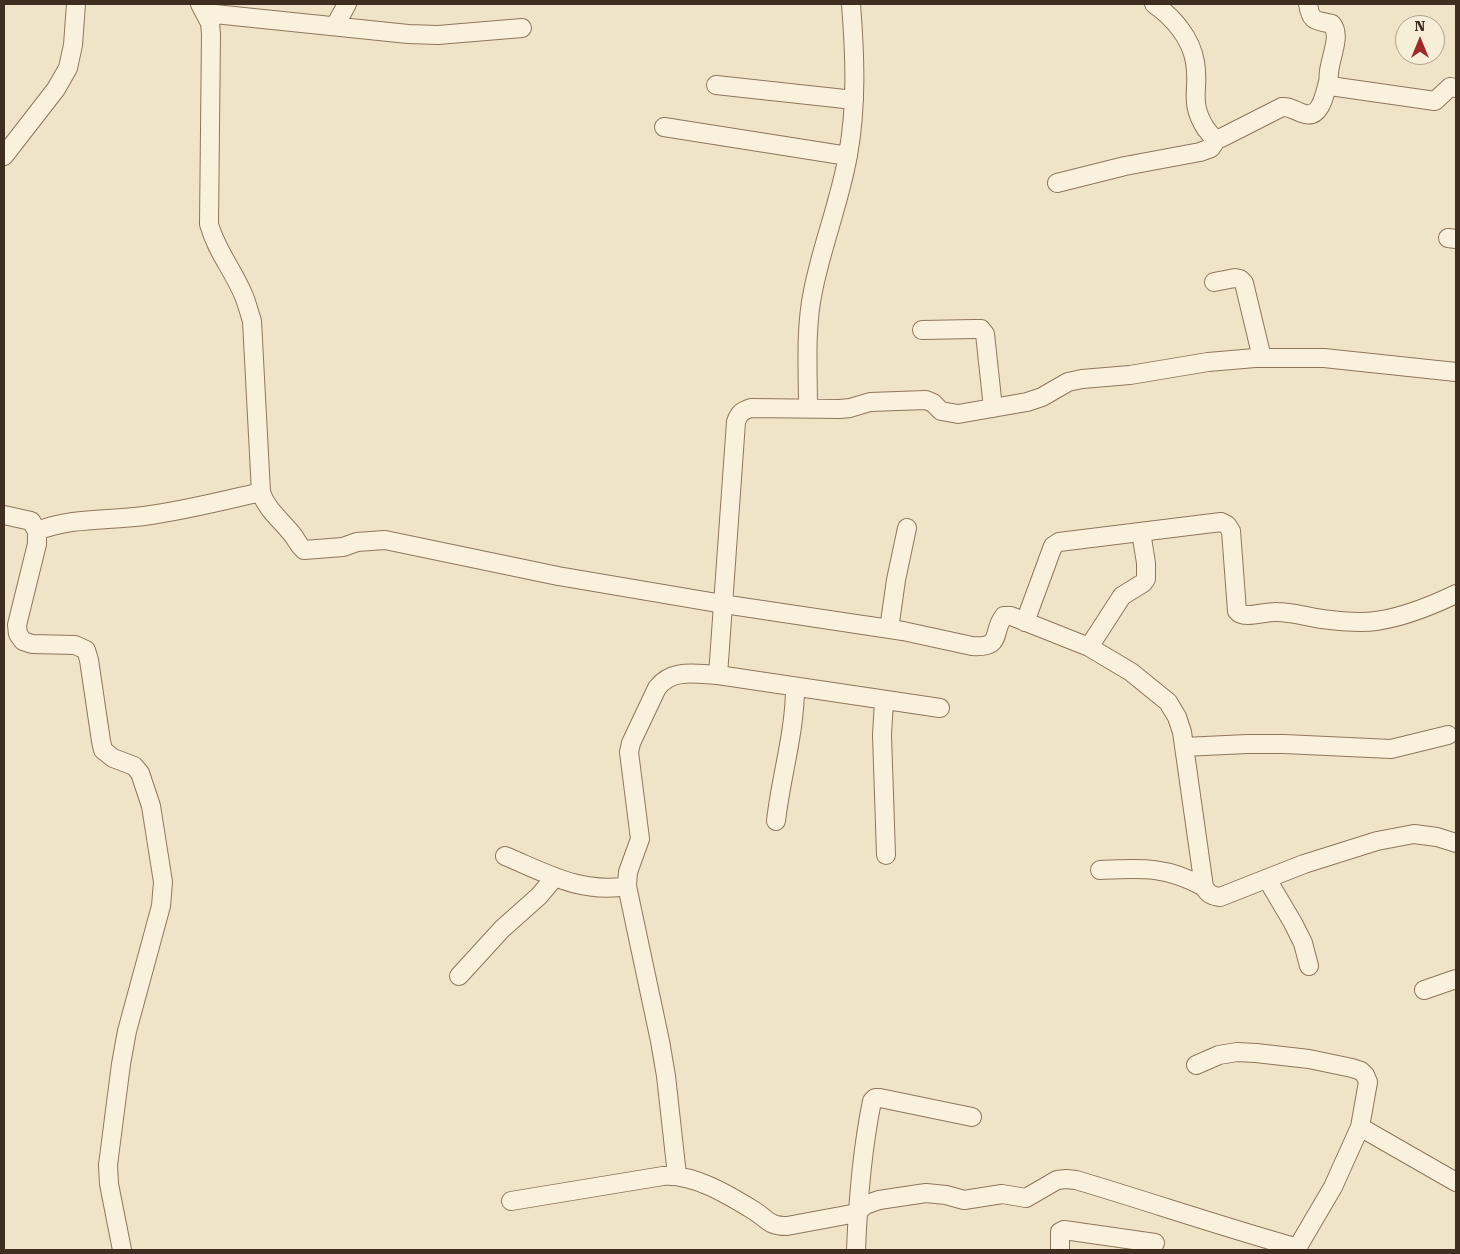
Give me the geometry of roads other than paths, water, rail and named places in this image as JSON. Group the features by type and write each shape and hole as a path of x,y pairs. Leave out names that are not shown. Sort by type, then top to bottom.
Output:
{"street":[{"path":"4,156 56,90 68,68 73,45 76,4"},
{"path":"335,26 347,4"},
{"path":"808,408 808,342 813,291 848,156 854,100 855,64 851,4"},
{"path":"1154,4 1164,11 1177,25 1189,42 1195,62 1196,106 1198,113 1212,137 1217,139"},
{"path":"1057,183 1125,166 1200,152 1211,148 1217,139 1282,107 1287,107 1304,114 1311,114 1318,110 1328,82 1335,41 1335,28 1332,24 1316,21 1312,18 1308,4"},
{"path":"203,9 375,32 438,35 522,28"},
{"path":"203,9 210,24 211,34 209,224 212,237 220,254 243,294 252,321 261,492 270,510 304,550 343,547 357,542 385,540 558,576 723,604 890,629 972,646 982,646 993,642 1000,621 1004,616 1011,616 1089,648 1131,672 1168,702 1177,717 1184,748 1204,887 1207,893 1220,897 1377,840 1414,834 1437,837 1456,843"},
{"path":"1328,82 1330,86 1340,89 1435,101 1450,87 1456,88"},
{"path":"716,85 854,100"},
{"path":"664,127 848,156"},
{"path":"1214,282 1240,278 1244,283 1262,358"},
{"path":"922,330 974,329 981,330 985,334 993,408"},
{"path":"718,675 736,422 738,414 742,410 751,408 840,409 870,402 926,400 933,403 941,411 948,414 958,414 1026,402 1042,397 1068,382 1082,379 1130,375 1208,362 1262,358 1324,358 1456,372"},
{"path":"37,531 76,520 143,516 261,492"},
{"path":"4,515 31,521 37,531 37,544 17,625 18,634 23,641 32,644 75,645 86,650 101,742 104,750 113,758 134,766 140,773 152,814 163,882 161,906 127,1031 108,1165 109,1184 122,1250"},
{"path":"1025,622 1053,546 1059,542 1221,522 1227,525 1231,531 1237,611 1240,615 1246,617 1260,612 1277,612 1324,619 1375,621 1426,608 1456,594"},
{"path":"890,629 896,580 907,528"},
{"path":"1089,648 1122,596 1143,583 1146,578 1146,563 1141,532"},
{"path":"677,1175 662,1049 626,886 628,872 640,839 640,828 629,760 631,743 652,696 663,680 672,676 681,674 718,675 940,708"},
{"path":"776,821 790,740 795,703 795,687"},
{"path":"884,701 882,735 886,855"},
{"path":"1184,748 1284,744 1391,749 1448,735"},
{"path":"505,856 554,877 582,886 612,888 626,886"},
{"path":"1100,870 1145,869 1165,871 1185,876 1204,887"},
{"path":"459,976 502,929 539,896 554,877"},
{"path":"1267,879 1297,930 1303,943 1309,966"},
{"path":"1424,990 1456,979"},
{"path":"511,1201 677,1175 702,1183 754,1210 776,1226 787,1226 857,1213 865,1205 879,1200 926,1194 946,1195 964,1200 1002,1194 1026,1198 1057,1180 1066,1179 1076,1180 1165,1206 1297,1249 1333,1187 1360,1127 1368,1082 1361,1071 1309,1060 1237,1052 1219,1055 1196,1065"},
{"path":"856,1250 857,1213 866,1129 872,1101 875,1098 880,1098 972,1117"},
{"path":"1360,1127 1456,1182"},
{"path":"1060,1250 1060,1232 1064,1230 1155,1243"}]}
